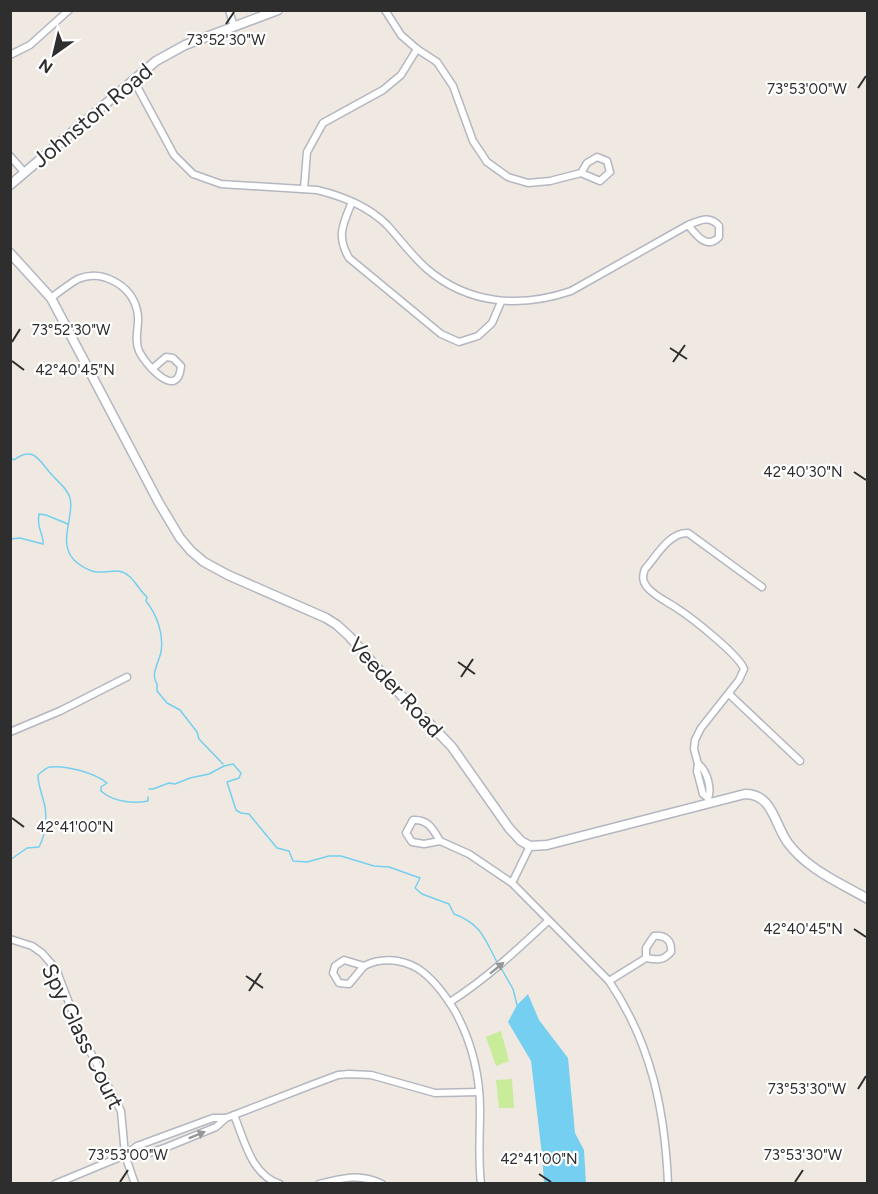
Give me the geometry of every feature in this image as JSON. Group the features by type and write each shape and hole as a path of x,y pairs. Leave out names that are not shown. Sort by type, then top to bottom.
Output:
{"street":[{"path":"10,55 30,45 69,10"},
{"path":"229,10 234,27"},
{"name":"Johnston Road","path":"10,185 133,79 174,50 278,10"},
{"path":"386,10 401,35 437,62 453,86 473,141 487,162 508,177 528,183 550,181 581,173 600,182 610,172 610,166 607,161 597,157 587,163 581,173"},
{"path":"304,189 308,152 323,123 382,90 401,75 417,49"},
{"path":"133,79 174,155 193,174 221,184 304,189 332,194 352,202 381,219 426,268 445,283 501,302 524,302 571,291 688,225 707,219 715,221 719,226 719,237 708,243 702,241 688,225"},
{"path":"10,156 24,172"},
{"path":"352,202 342,227 341,240 349,258 441,334 459,342 478,336 492,323 501,302"},
{"name":"Veeder Road","path":"10,253 51,298 159,503 180,538 204,562 326,618 343,631 408,704 439,732 470,770 509,828 521,841 530,846"},
{"path":"51,298 78,279 90,277 116,281 134,299 138,320 136,343 143,358 152,369 162,379 175,380 181,374 181,366 173,358 166,357 152,369"},
{"path":"709,801 704,794 697,771 695,740 701,728 729,694 744,669 742,664 683,612 648,589 642,575 671,539 678,534 688,533 762,587"},
{"path":"10,732 60,711 127,677"},
{"path":"729,694 800,761"},
{"path":"512,884 530,846 547,846 709,801 753,794 770,807 786,840 795,852 824,874 867,898"},
{"path":"440,841 424,844 412,842 407,836 407,828 413,820 422,820 429,824 440,841 469,855 512,884 609,981 635,1025 655,1083 664,1121 668,1184"},
{"path":"450,1002 504,963 548,921"},
{"path":"609,981 646,958 660,960 666,958 671,952 667,938 654,936 646,948 646,958"},
{"name":"Spy Glass Court","path":"10,939 19,940 37,949 56,969 81,1034 122,1111 125,1155 135,1184"},
{"path":"364,966 356,979 349,984 339,983 333,975 336,966 344,960 364,966 378,961 391,960 409,964 431,979 450,1002 469,1041 476,1066 479,1092 481,1184"},
{"path":"55,1184 125,1155 137,1146 213,1118 226,1118 338,1076 371,1075 435,1093 479,1092"},
{"path":"234,1115 251,1157 262,1172 277,1183"},
{"path":"125,1155 140,1156 167,1147 216,1127 226,1118"},
{"path":"319,1184 350,1176 373,1179 382,1184"}],"green space":[{"path":"501,1031 509,1061 496,1066 486,1037"},
{"path":"512,1079 514,1108 499,1108 496,1080"}],"water":[{"path":"528,994 539,1020 568,1058 575,1133 584,1150 586,1183 544,1183 531,1061 508,1022 517,1005"}],"waterway":[{"path":"10,457 14,460 27,454 36,457 67,491 71,505 67,545 74,560 95,572 125,573 147,597 146,601 156,619 161,638 161,652 154,677 157,691 167,703 180,710 197,732 199,739 223,764"},
{"path":"10,539 20,538 43,544 38,523 39,514 68,524"},
{"path":"149,789 209,774 233,764 241,773 239,778 227,782 236,810 249,814 277,848 289,851 293,861 307,862 329,856 341,856 374,866 389,867 420,878 415,888 422,894 449,904 454,914 477,928 498,964"},
{"path":"10,860 27,848 39,847 46,824 45,805 38,775 47,768 64,767 95,776 107,783 101,787 101,791 117,800 142,802 148,801 148,797"},
{"path":"501,968 513,989 517,1005"}]}
